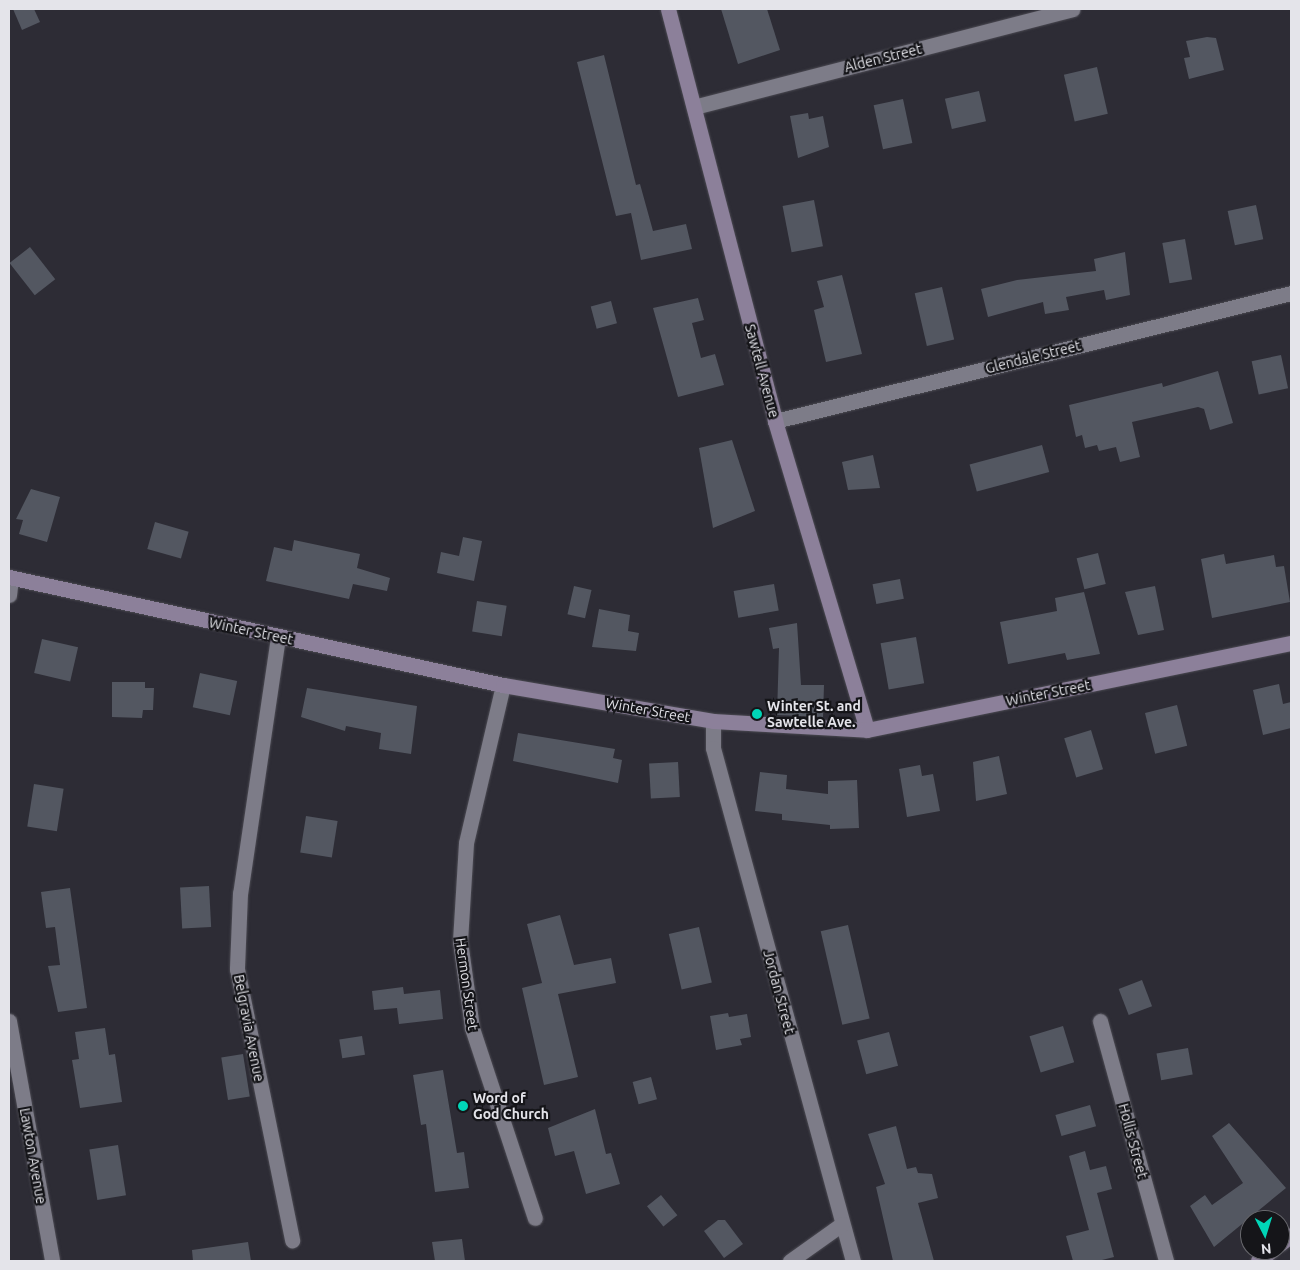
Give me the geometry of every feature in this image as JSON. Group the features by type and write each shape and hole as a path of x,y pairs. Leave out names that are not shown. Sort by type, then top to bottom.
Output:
{"main road":[{"name":"Sawtell Avenue","path":"668,9 775,421 867,730"},
{"name":"Winter Street","path":"10,577 503,685 713,721 867,730 1291,644"}],"street":[{"name":"Alden Street","path":"694,107 1025,15 1072,9"},
{"name":"Glendale Street","path":"775,421 1291,293"},
{"path":"9,595 10,577"},
{"name":"Belgravia Avenue","path":"278,637 240,893 237,969 292,1240"},
{"name":"Hermon Street","path":"503,685 466,843 460,941 472,1028 535,1218"},
{"name":"Jordan Street","path":"713,721 713,748 853,1261"},
{"name":"Lawton Avenue","path":"9,1021 52,1261"},
{"name":"Hollis Street","path":"1100,1021 1166,1261"},
{"path":"790,1261 842,1224"}],"building":[{"path":"13,9 34,9 40,22 22,30"},
{"path":"721,9 767,9 780,50 738,64"},
{"path":"1207,37 1216,38 1224,70 1189,79 1184,58 1190,57 1186,41"},
{"path":"604,55 636,185 640,184 653,231 686,224 692,249 641,260 631,213 616,216 577,62"},
{"path":"1097,67 1108,114 1075,121 1064,75"},
{"path":"979,91 986,121 952,129 945,99"},
{"path":"903,99 912,143 883,149 874,105"},
{"path":"808,113 809,119 823,116 829,147 798,158 790,116"},
{"path":"814,200 823,246 792,252 783,206"},
{"path":"1256,205 1263,239 1235,245 1228,211"},
{"path":"1185,239 1192,279 1169,283 1162,243"},
{"path":"30,247 55,279 35,295 10,263"},
{"path":"1125,252 1130,295 1106,300 1104,290 1066,297 1069,310 1045,314 1043,302 988,317 981,289 1017,280 1096,271 1094,259"},
{"path":"842,275 862,354 826,362 814,310 824,307 817,281"},
{"path":"942,287 954,340 927,346 915,293"},
{"path":"698,298 704,320 692,323 701,358 715,354 724,385 678,397 653,308"},
{"path":"611,301 617,323 597,329 591,306"},
{"path":"1281,355 1288,388 1259,394 1252,361"},
{"path":"1218,371 1233,423 1210,430 1204,409 1198,407 1132,422 1140,457 1120,462 1116,447 1099,451 1097,445 1085,448 1082,435 1076,437 1069,405 1162,383 1163,387"},
{"path":"732,440 755,511 713,528 699,448"},
{"path":"1042,445 1049,472 977,491 970,464"},
{"path":"873,455 880,488 848,490 842,462"},
{"path":"31,489 60,497 47,542 19,534 23,520 16,519"},
{"path":"155,522 189,532 181,559 147,549"},
{"path":"463,537 482,541 474,581 437,573 441,552 459,556"},
{"path":"294,540 360,554 357,568 390,578 387,591 353,584 349,599 266,581 274,547 292,551"},
{"path":"1098,553 1106,584 1084,589 1077,558"},
{"path":"1224,554 1226,564 1274,555 1276,567 1284,566 1290,602 1212,618 1201,559"},
{"path":"900,579 904,599 876,604 873,584"},
{"path":"774,584 779,611 738,618 734,591"},
{"path":"574,586 592,590 585,618 567,614"},
{"path":"1155,586 1164,630 1138,635 1125,592"},
{"path":"1084,592 1100,654 1067,660 1065,653 1008,664 1000,622 1057,611 1055,598"},
{"path":"477,601 507,606 502,636 472,632"},
{"path":"599,609 630,615 628,631 639,633 636,651 592,647"},
{"path":"797,623 801,685 824,685 823,717 777,715 779,648 773,649 769,628"},
{"path":"916,637 924,683 889,690 881,643"},
{"path":"42,639 78,647 70,681 34,673"},
{"path":"200,673 237,681 230,715 193,707"},
{"path":"112,682 145,682 145,688 154,688 153,710 143,710 142,718 112,717"},
{"path":"1279,684 1283,704 1291,702 1291,728 1263,735 1253,690"},
{"path":"307,688 417,706 411,754 379,749 381,733 346,726 345,731 301,717"},
{"path":"1177,705 1187,746 1155,754 1145,713"},
{"path":"1091,730 1103,769 1076,777 1064,738"},
{"path":"518,733 615,749 613,758 622,760 618,783 513,761"},
{"path":"999,756 1007,794 976,801 973,762"},
{"path":"678,762 680,797 651,798 649,764"},
{"path":"920,765 922,776 933,774 940,811 907,817 899,769"},
{"path":"760,772 787,775 786,789 828,794 828,781 857,780 859,828 830,829 830,825 782,820 782,814 755,811"},
{"path":"34,784 64,789 57,831 27,826"},
{"path":"306,816 338,821 332,858 300,853"},
{"path":"209,886 211,927 182,928 180,888"},
{"path":"70,888 87,1008 58,1012 48,966 60,965 55,927 46,928 41,892"},
{"path":"560,915 574,965 611,958 616,983 558,994 578,1077 544,1085 522,988 542,983 527,924"},
{"path":"848,925 870,1019 842,1025 821,931"},
{"path":"699,927 712,983 682,990 669,934"},
{"path":"1142,980 1152,1006 1129,1015 1119,989"},
{"path":"403,987 404,994 440,990 443,1019 399,1024 397,1008 374,1010 372,991"},
{"path":"728,1013 729,1017 747,1014 751,1037 740,1039 742,1045 716,1050 710,1016"},
{"path":"1063,1026 1074,1062 1041,1073 1030,1036"},
{"path":"105,1028 109,1055 115,1054 122,1102 80,1108 72,1060 79,1059 75,1032"},
{"path":"889,1032 898,1066 866,1074 857,1041"},
{"path":"362,1036 365,1055 342,1058 339,1040"},
{"path":"1188,1048 1193,1075 1161,1080 1156,1054"},
{"path":"243,1054 250,1096 228,1100 221,1057"},
{"path":"443,1070 457,1153 464,1152 469,1188 435,1192 426,1124 421,1125 413,1075"},
{"path":"651,1077 657,1099 639,1104 633,1082"},
{"path":"1090,1105 1096,1126 1061,1136 1055,1115"},
{"path":"595,1109 606,1154 611,1153 620,1184 586,1194 574,1151 555,1156 548,1128"},
{"path":"1229,1123 1286,1188 1259,1210 1240,1210 1240,1226 1214,1247 1190,1206 1205,1195 1212,1205 1243,1183 1212,1136"},
{"path":"896,1126 907,1169 916,1167 918,1173 932,1174 938,1198 918,1203 934,1261 893,1261 876,1187 885,1184 868,1134"},
{"path":"118,1145 126,1195 97,1200 89,1150"},
{"path":"1085,1151 1090,1170 1106,1166 1112,1189 1097,1193 1114,1257 1098,1261 1073,1261 1066,1236 1089,1230 1069,1156"},
{"path":"661,1195 677,1215 663,1227 647,1206"},
{"path":"718,1220 725,1220 743,1244 724,1258 704,1231"},
{"path":"462,1239 465,1261 435,1261 432,1242"},
{"path":"248,1242 251,1261 193,1261 192,1250"}],"place":[{"name":"Winter St. and Sawtelle Ave.","path":"757,714"},
{"name":"Word of God Church","path":"463,1106"}]}
